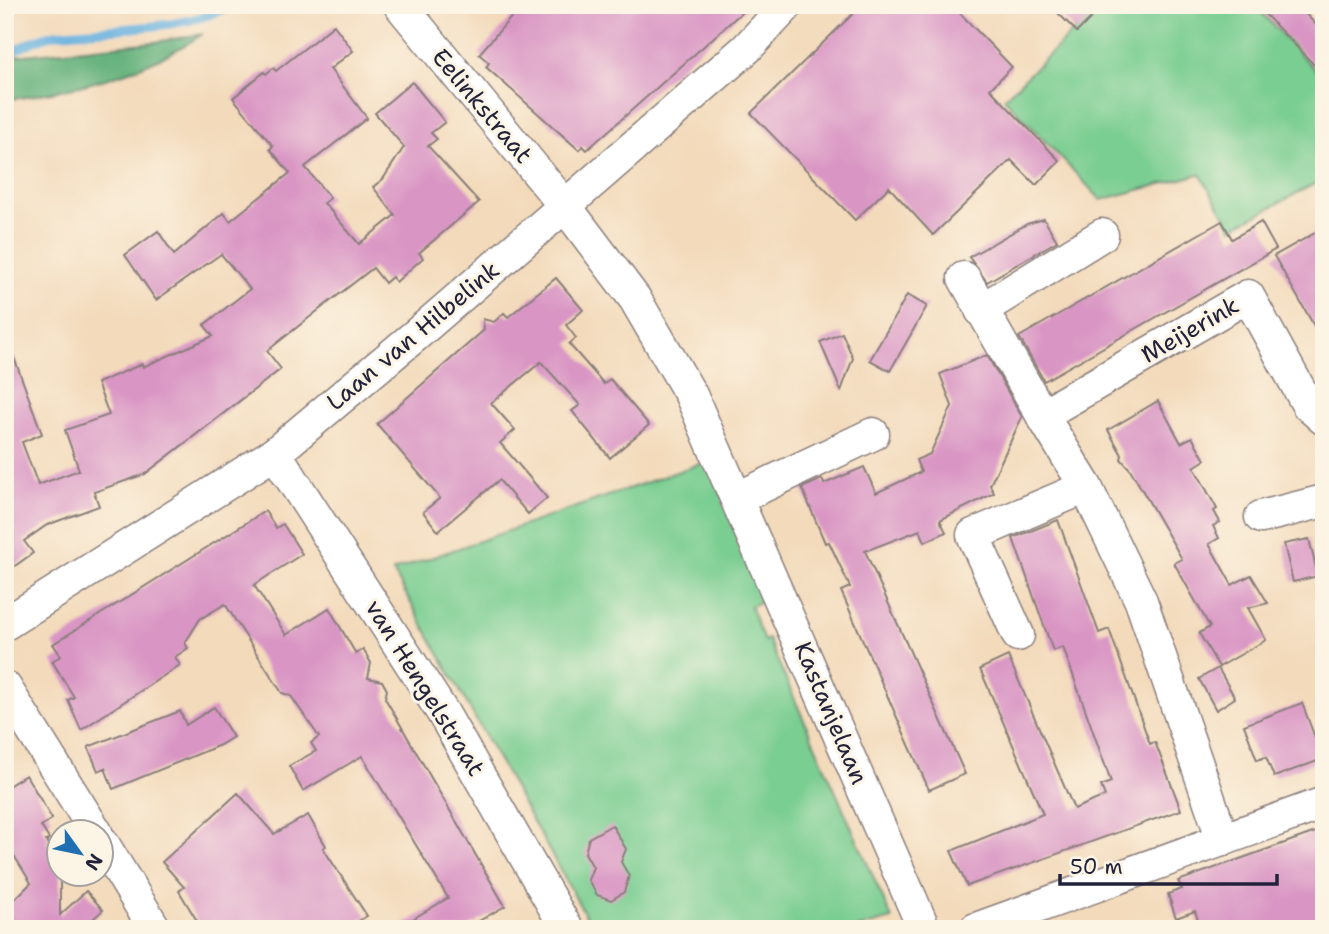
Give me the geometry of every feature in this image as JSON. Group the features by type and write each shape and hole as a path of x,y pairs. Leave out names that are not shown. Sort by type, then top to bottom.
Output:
{"street":[{"name":"Eelinkstraat","path":"400,5 565,206"},
{"name":"Laan van Hilbelink","path":"5,624 275,453 746,49 787,5"},
{"name":"Kastanjelaan","path":"565,206 635,299 691,395 924,929"},
{"path":"981,310 1102,235"},
{"path":"964,278 1086,487 1141,601 1223,840"},
{"name":"Meijerink","path":"1042,415 1248,296 1308,405 1324,419"},
{"path":"738,498 873,434"},
{"name":"van Hengelstraat","path":"275,453 443,713 567,929"},
{"path":"1018,635 973,535 1086,487"},
{"path":"1261,517 1324,501"},
{"path":"5,687 87,818"},
{"path":"976,929 1324,803"},
{"path":"116,865 155,929"}],"green space":[{"path":"1101,5 1254,5 1324,79 1324,179 1232,228 1200,174 1101,200 1004,98"},
{"path":"203,34 155,61 108,78 5,101 5,57 155,42"},
{"path":"708,461 767,599 750,606 764,641 768,639 892,919 854,929 593,929 393,571"}],"building":[{"path":"522,5 750,5 587,150 583,146 579,150 486,67 489,63 479,54"},
{"path":"862,5 952,5 1012,67 990,89 1060,161 1036,185 1011,160 933,235 889,187 855,220 751,113"},
{"path":"1050,5 1104,5 1077,32"},
{"path":"1256,5 1297,5 1324,33 1324,75"},
{"path":"334,25 353,51 330,69 367,118 305,167 330,198 324,203 359,244 395,215 373,187 383,179 404,147 375,113 412,82 445,122 431,133 437,139 428,146 479,202 419,253 423,258 396,282 392,277 385,283 373,268 315,313 267,351 281,369 145,474 94,492 99,506 47,525 24,541 33,553 5,573 5,342 8,341 42,434 22,442 38,485 79,470 65,430 109,415 97,383 142,364 143,367 213,336 204,325 250,289 221,254 156,300 125,255 158,231 174,255 224,213 230,221 290,173 270,149 273,146 233,98 264,72 266,74 273,68 276,71"},
{"path":"1044,219 1057,241 987,282 969,257 1027,224"},
{"path":"1222,221 1232,239 1261,222 1276,249 1044,381 1019,337"},
{"path":"1324,228 1324,343 1274,256"},
{"path":"556,278 583,310 566,325 576,338 569,344 604,384 610,379 649,425 610,458 572,411 580,405 541,362 491,403 515,430 500,443 547,498 528,514 499,480 438,531 423,512 440,498 377,424 484,330 483,319 494,322 504,313 508,317"},
{"path":"907,295 927,306 890,371 870,360"},
{"path":"842,333 853,358 841,391 820,342"},
{"path":"987,355 1022,417 990,485 994,493 940,520 946,532 925,542 920,530 865,551 965,774 929,790 841,591 850,587 829,542 825,543 802,488 822,479 824,484 864,467 876,493 921,472 916,460 930,454 952,406 940,374"},
{"path":"1158,401 1181,443 1192,437 1205,460 1194,467 1217,509 1214,511 1220,522 1213,526 1219,538 1209,544 1232,585 1251,575 1268,603 1248,608 1266,640 1219,667 1199,633 1210,627 1174,563 1182,559 1130,469 1121,459 1122,455 1108,430"},
{"path":"265,511 276,528 283,524 302,554 254,585 286,635 329,608 356,654 363,649 371,663 368,678 382,681 387,690 385,698 505,906 465,929 396,929 448,898 362,756 303,791 289,766 316,751 311,743 319,737 291,696 282,693 225,604 200,619 185,643 188,648 175,657 180,665 81,730 68,700 74,697 52,661 61,656 53,644"},
{"path":"1058,520 1099,633 1109,629 1150,744 1155,742 1181,810 967,886 951,851 1043,814 980,669 1008,656 1074,809 1105,796 1101,786 1111,782 1063,647 1053,651 1013,538"},
{"path":"1309,539 1318,576 1293,582 1284,544"},
{"path":"1218,668 1235,698 1216,710 1199,679"},
{"path":"1302,703 1323,759 1274,777 1266,757 1257,760 1244,725"},
{"path":"214,707 233,737 220,745 113,789 105,768 98,771 88,747 180,711 186,725"},
{"path":"26,775 51,818 46,818 46,823 41,826 46,834 46,888 60,888 60,915 86,891 103,910 82,929 5,929 5,909 31,883 5,841 5,788"},
{"path":"238,793 274,834 308,815 326,846 323,848 367,916 345,929 202,929 179,891 184,887 162,862"},
{"path":"612,825 626,849 621,862 629,876 624,892 611,900 597,895 588,880 593,867 585,853 589,838"},
{"path":"1324,829 1324,929 1201,929 1195,911 1176,918 1168,894 1182,889 1178,881"}],"waterway":[{"path":"5,54 55,34 169,24 213,14 234,5"}]}
